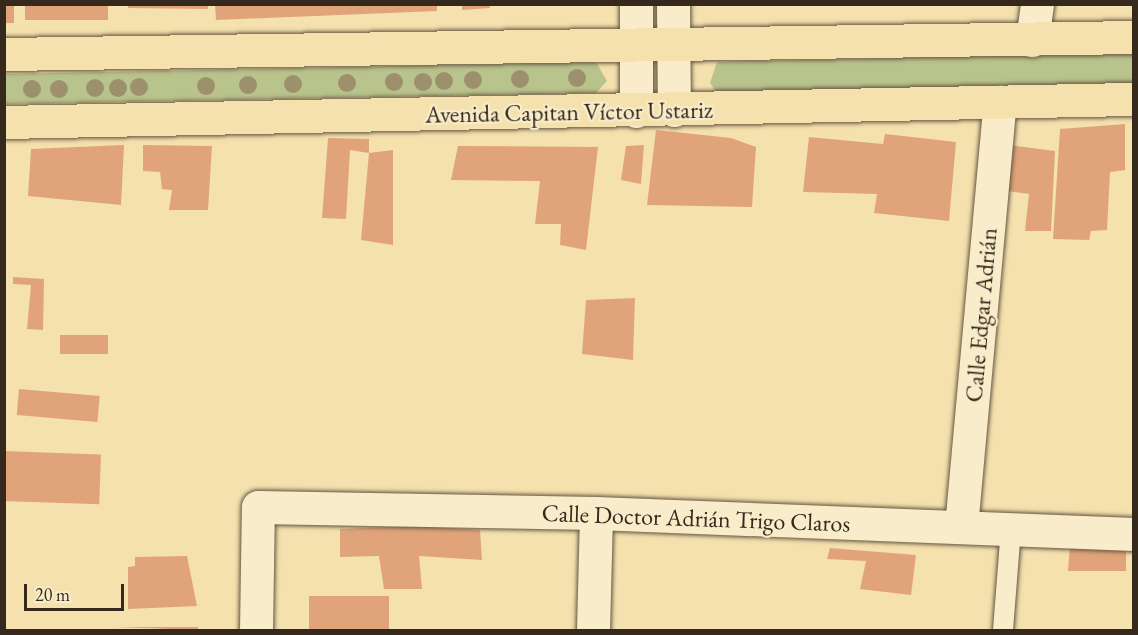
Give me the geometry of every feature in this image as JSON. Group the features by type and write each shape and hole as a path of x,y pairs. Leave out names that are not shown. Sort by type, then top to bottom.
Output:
{"main road":[{"path":"4,54 1134,37"},
{"name":"Avenida Capitan Víctor Ustariz","path":"4,122 636,111 1134,99"}],"street":[{"path":"636,4 636,111"},
{"path":"673,4 674,110"},
{"path":"1032,40 1037,4"},
{"name":"Calle Edgar Adrián","path":"962,527 1000,102"},
{"name":"Calle Doctor Adrián Trigo Claros","path":"256,630 258,507 596,513 1134,534"},
{"path":"593,630 596,513"}],"lane":[{"path":"1003,630 1011,529"}],"green space":[{"path":"1134,53 1133,84 717,93 710,83 717,62"},
{"path":"596,62 607,81 596,93 5,104 5,74"}],"building":[{"path":"4,4 14,4 14,23 4,23"},
{"path":"25,4 108,4 108,20 25,20"},
{"path":"215,4 437,4 437,11 216,20"},
{"path":"462,4 489,4 490,8 462,10"},
{"path":"128,5 208,5 208,9 128,8"},
{"path":"1125,124 1125,170 1110,172 1107,230 1091,231 1089,240 1053,239 1060,129"},
{"path":"656,130 731,138 756,147 752,207 647,205"},
{"path":"885,134 956,142 949,221 874,213 877,194 803,192 809,137 883,144"},
{"path":"328,138 369,139 369,153 350,150 346,219 322,218"},
{"path":"124,145 121,205 28,196 31,149"},
{"path":"143,145 212,146 208,210 169,210 172,190 162,189 160,172 143,171"},
{"path":"644,145 641,184 621,180 626,146"},
{"path":"1009,145 1055,151 1051,231 1025,231 1029,194 1007,191"},
{"path":"458,146 598,147 586,250 560,245 561,224 535,224 540,181 451,180"},
{"path":"393,150 393,245 361,240 369,153"},
{"path":"13,277 44,279 43,330 27,329 31,285 13,284"},
{"path":"635,298 633,360 582,354 586,300"},
{"path":"60,335 108,335 108,354 60,354"},
{"path":"19,389 100,396 97,422 17,415"},
{"path":"4,451 101,454 99,504 4,501"},
{"path":"417,526 480,530 482,560 419,556 422,589 384,589 379,556 340,557 340,529"},
{"path":"1070,543 1126,549 1126,571 1068,571"},
{"path":"830,548 916,555 911,595 860,589 866,561 827,559"},
{"path":"187,556 197,606 128,609 128,567 135,566 135,557"},
{"path":"309,596 389,596 389,630 309,630"},
{"path":"114,627 198,627 198,630"}]}
